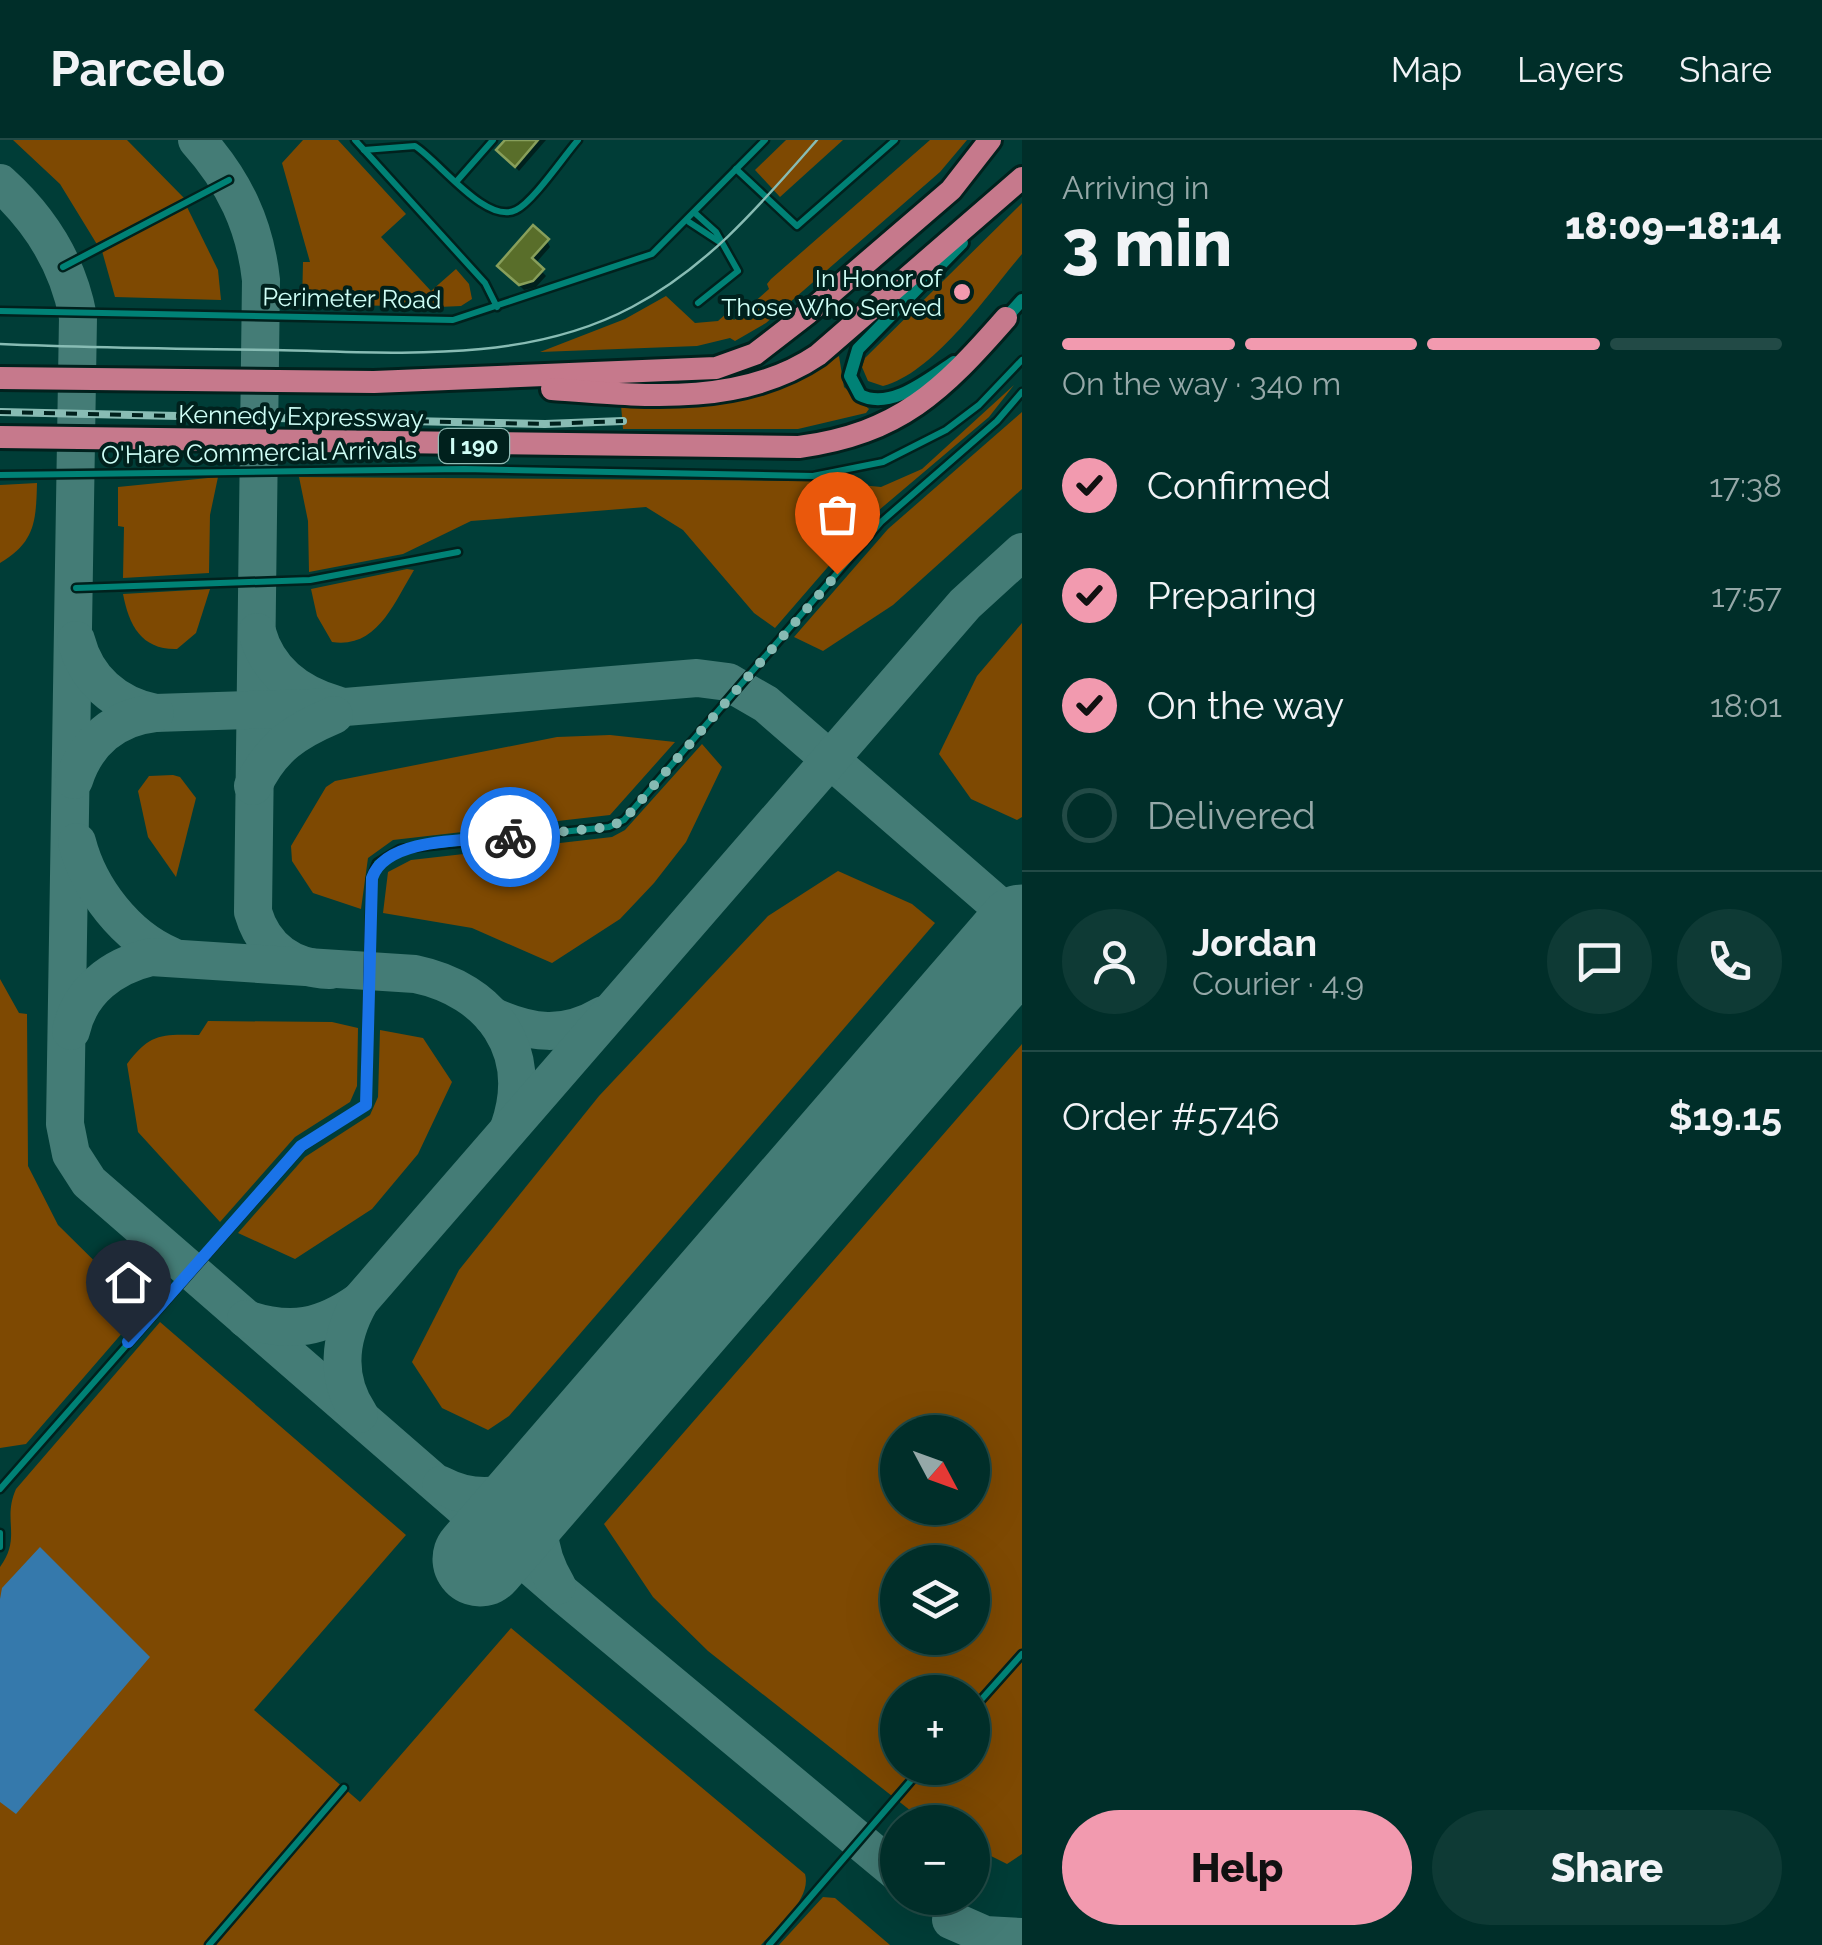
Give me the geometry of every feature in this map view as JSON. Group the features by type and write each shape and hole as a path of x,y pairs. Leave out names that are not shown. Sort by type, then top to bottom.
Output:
{"highway":[{"path":"444,380 694,370 745,358 784,333 950,190 990,140"},
{"path":"444,380 585,391 706,394 763,384 818,355 1022,178"},
{"name":"Kennedy Expressway","path":"0,437 782,448 836,442 900,418 958,373 1006,318"},
{"name":"Kennedy Expressway","path":"0,378 444,380"},
{"path":"0,450 167,441"}],"street":[{"path":"1022,178 858,349 849,367 852,384 860,394 874,400 903,392 957,360 1022,300"}],"lane":[{"path":"355,140 485,283 497,307"},
{"path":"456,182 493,140"},
{"path":"364,150 414,146 484,206 500,213 518,210 578,140"},
{"name":"Perimeter Road","path":"0,312 453,320 632,263 660,248 766,140"},
{"path":"736,169 797,226 895,140"},
{"path":"63,266 229,180"},
{"path":"696,214 716,232 738,271 698,303"},
{"path":"688,222 718,241"},
{"name":"O'Hare Commercial Arrivals","path":"0,475 464,470 813,476 883,462 930,438 979,406 1022,357"},
{"path":"0,1489 301,1146 366,1105 372,878 377,863 400,849 609,827 624,820 881,522 997,421 1022,392"},
{"path":"76,588 310,580 458,552"},
{"path":"0,1533 0,1548"},
{"path":"990,1690 1022,1654"},
{"path":"769,1945 907,1785"},
{"path":"209,1945 344,1788"}],"shaded area":[{"path":"13,140 127,140 184,198 98,246 60,184"},
{"path":"303,140 338,140 406,214 381,237 431,291 456,269 469,284 472,299 461,306 439,307 302,304 303,262 310,262 282,163"},
{"path":"786,140 843,140 780,197 755,170"},
{"path":"930,140 967,140 940,172 766,323 735,341 730,338 697,346 540,352 625,319 666,296 695,323 718,321 727,313 734,320 769,289 771,279"},
{"path":"1022,203 1022,254 977,310 921,366 883,386 868,381 862,367 865,358"},
{"path":"187,207 218,270 221,300 115,297 102,251"},
{"path":"839,356 844,387 869,409 866,413 798,429 623,429 621,405 735,400 784,386"},
{"path":"1014,385 989,417 872,516 775,628 754,613 683,530 646,507 471,521 403,554 309,572 308,521 299,477 820,481 881,487 922,469"},
{"path":"1022,412 1022,489 893,605 823,651 794,637 888,529"},
{"path":"218,477 210,515 209,573 123,578 124,527 118,526 118,487"},
{"path":"37,483 36,509 27,539 0,563 0,485"},
{"path":"414,570 391,609 372,631 348,642 332,642 317,616 311,589"},
{"path":"210,589 196,633 177,649 155,645 139,634 123,594"},
{"path":"1022,623 1022,817 1017,820 971,799 939,754 977,676"},
{"path":"610,735 675,742 610,815 393,840 368,858 361,909 313,893 292,861 291,846 326,787 335,781 557,737"},
{"path":"702,744 722,767 686,842 620,919 552,963 472,928 383,913 388,872 411,860 612,837 625,830"},
{"path":"149,776 180,777 196,798 176,877 148,837 138,791"},
{"path":"838,871 912,904 935,923 509,1416 488,1430 442,1408 412,1362 459,1270 599,1096 768,916"},
{"path":"0,979 19,1013 27,1014 28,1166 58,1225 143,1309 26,1444 0,1448"},
{"path":"208,1021 332,1022 358,1028 357,1086 350,1102 295,1137 220,1222 138,1132 127,1064 150,1041 166,1036 199,1035"},
{"path":"380,1030 423,1038 452,1082 418,1154 372,1209 295,1259 238,1233 305,1157 370,1115 378,1097"},
{"path":"1022,1044 1022,1854 1007,1864 990,1856 990,1805 903,1805 708,1651 653,1597 604,1524"},
{"path":"160,1322 406,1535 254,1710 360,1802 511,1628 805,1874 806,1883 798,1903 761,1945 0,1945 0,1567 10,1547 12,1500 16,1489"},
{"path":"823,1897 835,1898 890,1945 779,1945"}],"water":[{"path":"40,1547 150,1657 16,1814 0,1802 0,1599 2,1588"}],"building":[{"path":"505,140 538,140 515,167 496,150"},
{"path":"533,225 549,239 532,258 544,269 533,281 519,285 497,266"}],"taxiway":[{"path":"197,140 222,171 241,205 254,241 261,280 253,912 264,937 281,954 303,965 330,970"},
{"path":"0,183 51,244 67,278 78,317 65,1124 71,1154 89,1182 564,1595 880,1858"},
{"path":"359,1414 346,1386 343,1358 348,1329 360,1301 965,604 1022,552"},
{"path":"257,632 269,659 286,679 310,695 337,705"},
{"path":"76,640 87,667 104,688 127,704 155,713 345,707 697,678 728,682 766,704 1022,926"},
{"path":"74,780 86,754 104,734 127,720 155,713"},
{"path":"253,786 286,742 334,715"},
{"path":"77,842 90,877 112,910 139,937 171,956"},
{"path":"71,1031 82,1003 100,982 151,957 415,974 466,994 486,1009 501,1028 517,1074 509,1128"},
{"path":"492,1016 520,1027 548,1031 575,1027 603,1015"},
{"path":"246,1319 277,1326 306,1326 360,1301"},
{"path":"553,1476 542,1504 539,1531 544,1558 557,1586"},
{"path":"441,1485 470,1495 498,1495 553,1476"},
{"path":"951,1920 985,1935 1022,1937"}],"runway":[{"path":"480,1559 1022,932"}],"tram line":[{"path":"0,344 411,353 502,347 547,338 590,326 632,307 685,273 732,232 817,140"}],"railway":[{"path":"0,412 545,424 623,421"}],"way so far":[{"path":"510,837 609,827 624,820 837,574"}],"place":[{"name":"In Honor of Those Who Served","path":"962,292"}],"route":[{"path":"128,1342 301,1146 366,1105 370,1088 368,971 372,878 377,863 386,854 400,849 510,837"}]}
